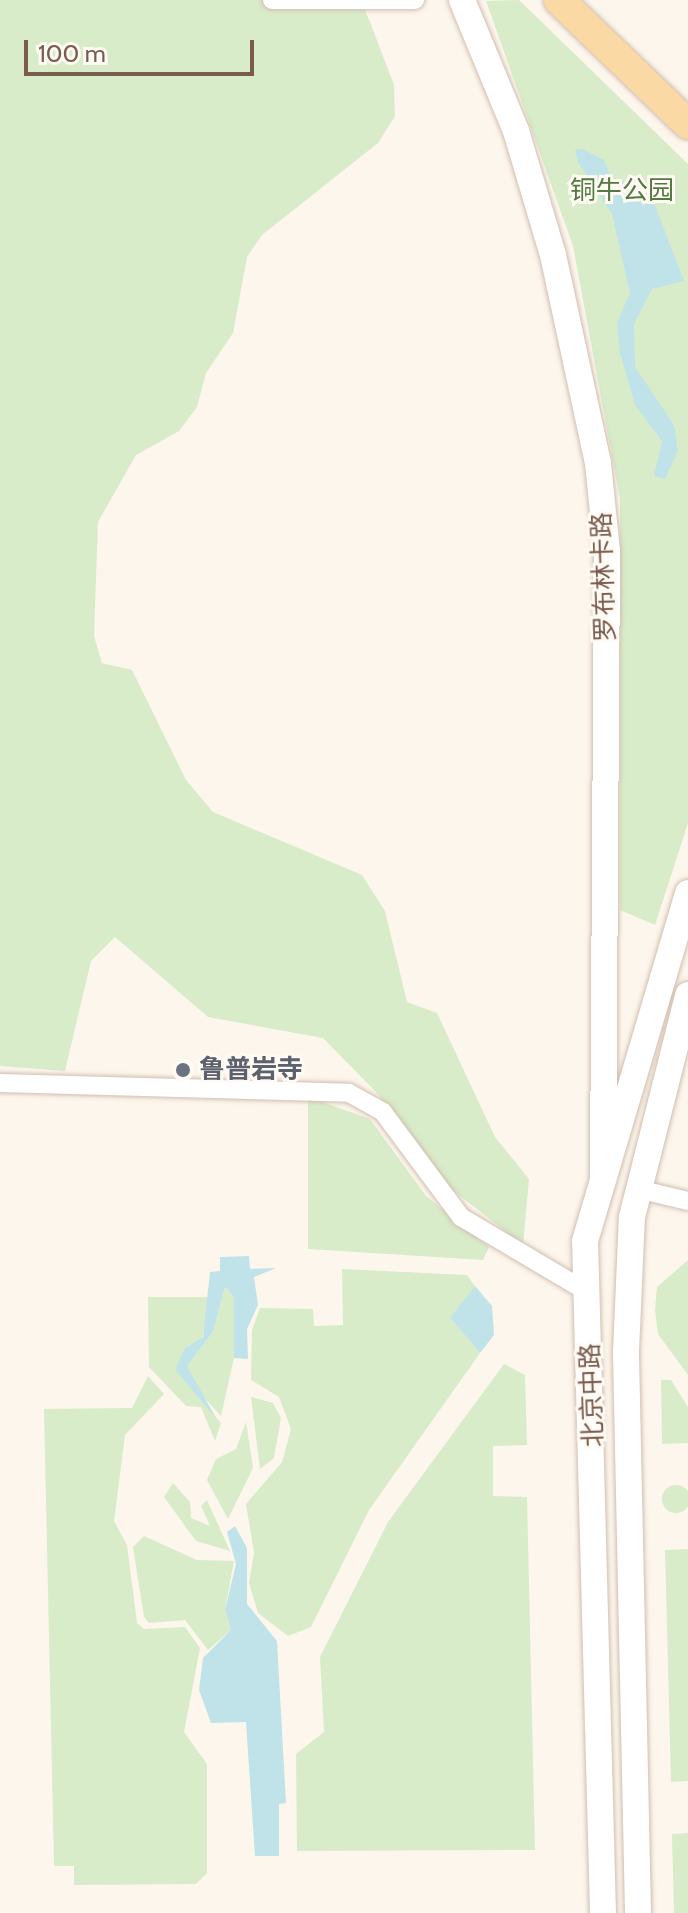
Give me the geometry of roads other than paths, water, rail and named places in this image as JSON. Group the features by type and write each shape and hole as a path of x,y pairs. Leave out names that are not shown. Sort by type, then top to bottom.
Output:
{"main road":[{"name":"罗布林卡路","path":"462,0 516,131 553,255 598,463 607,551 603,1176"},
{"path":"559,0 688,124"},
{"name":"北京中路","path":"603,1913 592,1355 584,1290 585,1241 688,893"},
{"name":"北京中路","path":"638,1913 626,1352 638,1189 688,995"}],"street":[{"path":"272,0 415,0"},
{"path":"0,1083 349,1093 383,1112 461,1217 584,1290"},
{"path":"638,1189 688,1201"}],"water":[{"path":"583,149 604,160 611,178 648,187 684,281 652,289 634,324 635,367 674,425 678,451 665,479 654,476 662,441 635,405 620,353 617,323 630,293 612,214 578,162 575,150"},
{"path":"249,1256 250,1269 276,1268 254,1277 258,1305 247,1329 248,1359 234,1358 234,1297 225,1287 213,1332 187,1366 216,1418 175,1370 185,1348 203,1337 210,1272 220,1271 220,1257"},
{"path":"475,1286 492,1306 494,1335 480,1353 450,1318"},
{"path":"235,1526 247,1548 247,1604 277,1641 286,1803 279,1804 279,1856 255,1856 246,1722 211,1723 199,1690 203,1658 231,1630 225,1610 236,1564 227,1532"}],"place":[{"name":"鲁普岩寺","path":"183,1070"}],"park label":[{"name":"铜牛公园","path":"622,191"}]}
